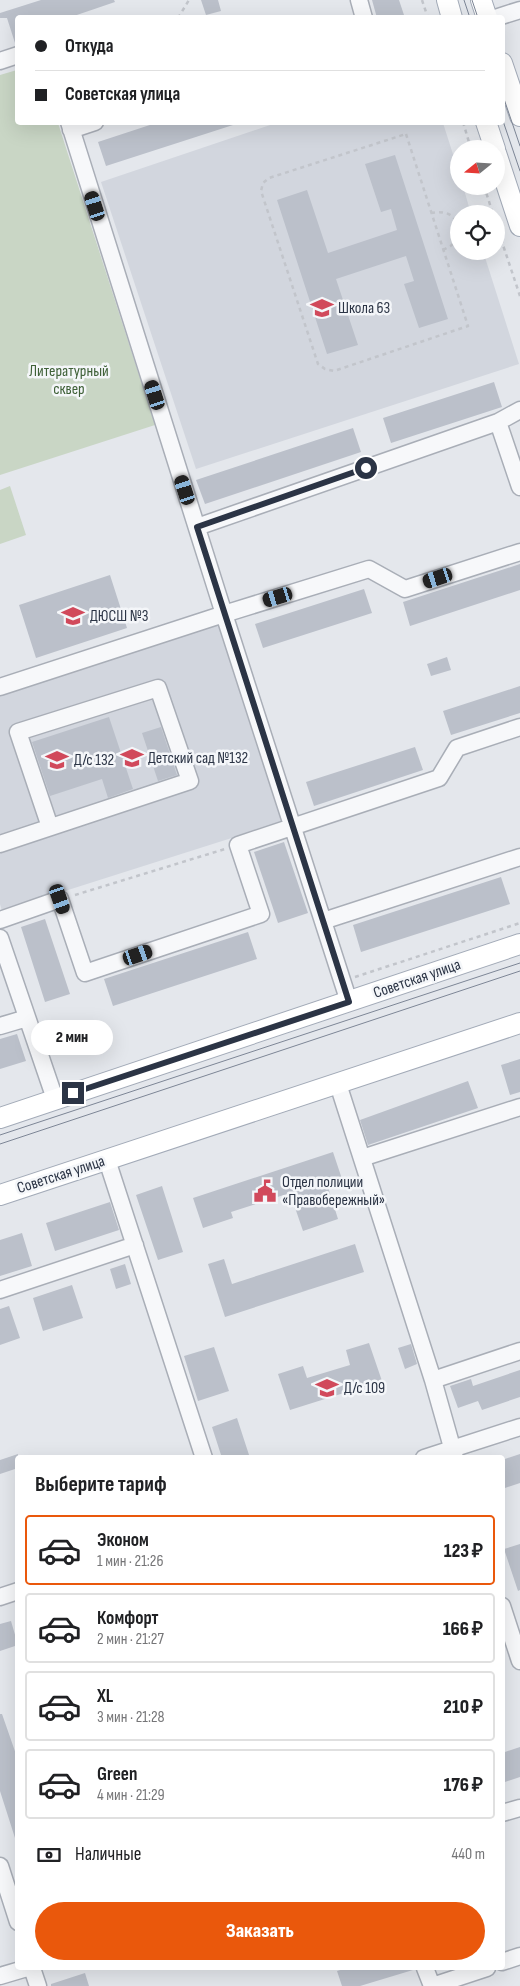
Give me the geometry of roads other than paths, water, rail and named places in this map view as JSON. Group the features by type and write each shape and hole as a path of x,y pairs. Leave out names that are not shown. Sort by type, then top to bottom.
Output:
{"main road":[{"path":"447,0 451,15"},
{"path":"482,0 486,15"},
{"path":"505,72 520,116"},
{"path":"487,125 492,140"},
{"path":"505,180 520,226"},
{"name":"Советская улица","path":"0,1118 520,944"},
{"name":"Советская улица","path":"0,1195 520,1023"}],"street":[{"path":"359,0 363,15"},
{"path":"504,15 520,10"},
{"path":"0,61 15,56"},
{"path":"70,126 349,1002"},
{"path":"197,527 498,422 520,410"},
{"path":"498,422 520,486"},
{"path":"0,687 369,569 405,589 520,552"},
{"path":"0,844 190,781 158,688 18,732 50,827"},
{"path":"0,920 60,899 85,973 261,914 238,845 439,778 457,748 520,727"},
{"path":"323,921 520,857"},
{"path":"0,938 55,1100"},
{"path":"0,1026 27,1018"},
{"path":"338,1084 433,1380 454,1453 520,1427"},
{"path":"362,1158 520,1107"},
{"path":"107,1160 203,1455"},
{"path":"0,1290 135,1245"},
{"path":"433,1380 520,1351"},
{"path":"0,1597 15,1592"},
{"path":"505,1615 520,1661"},
{"path":"505,1812 520,1808"},
{"path":"0,1866 15,1913"},
{"path":"505,1961 520,1956"},
{"path":"0,1976 20,1970"},
{"path":"33,1970 38,1986"},
{"path":"426,1970 432,1986 481,1970"}],"tram line":[{"path":"464,0 469,15"},
{"path":"472,0 477,15"},
{"path":"505,102 520,146"},
{"path":"504,125 520,171"},
{"path":"0,1135 520,963"},
{"path":"0,1144 520,971"}],"place":[{"name":"Школа 63","path":"322,308"},
{"name":"ДЮСШ №3","path":"73,616"},
{"name":"Детский сад №132","path":"132,758"},
{"name":"Д/с 132","path":"57,760"},
{"name":"Отдел полиции «Правобережный»","path":"265,1191"},
{"name":"Д/с 109","path":"327,1388"}],"park label":[{"name":"Литературный сквер","path":"69,380"}]}
